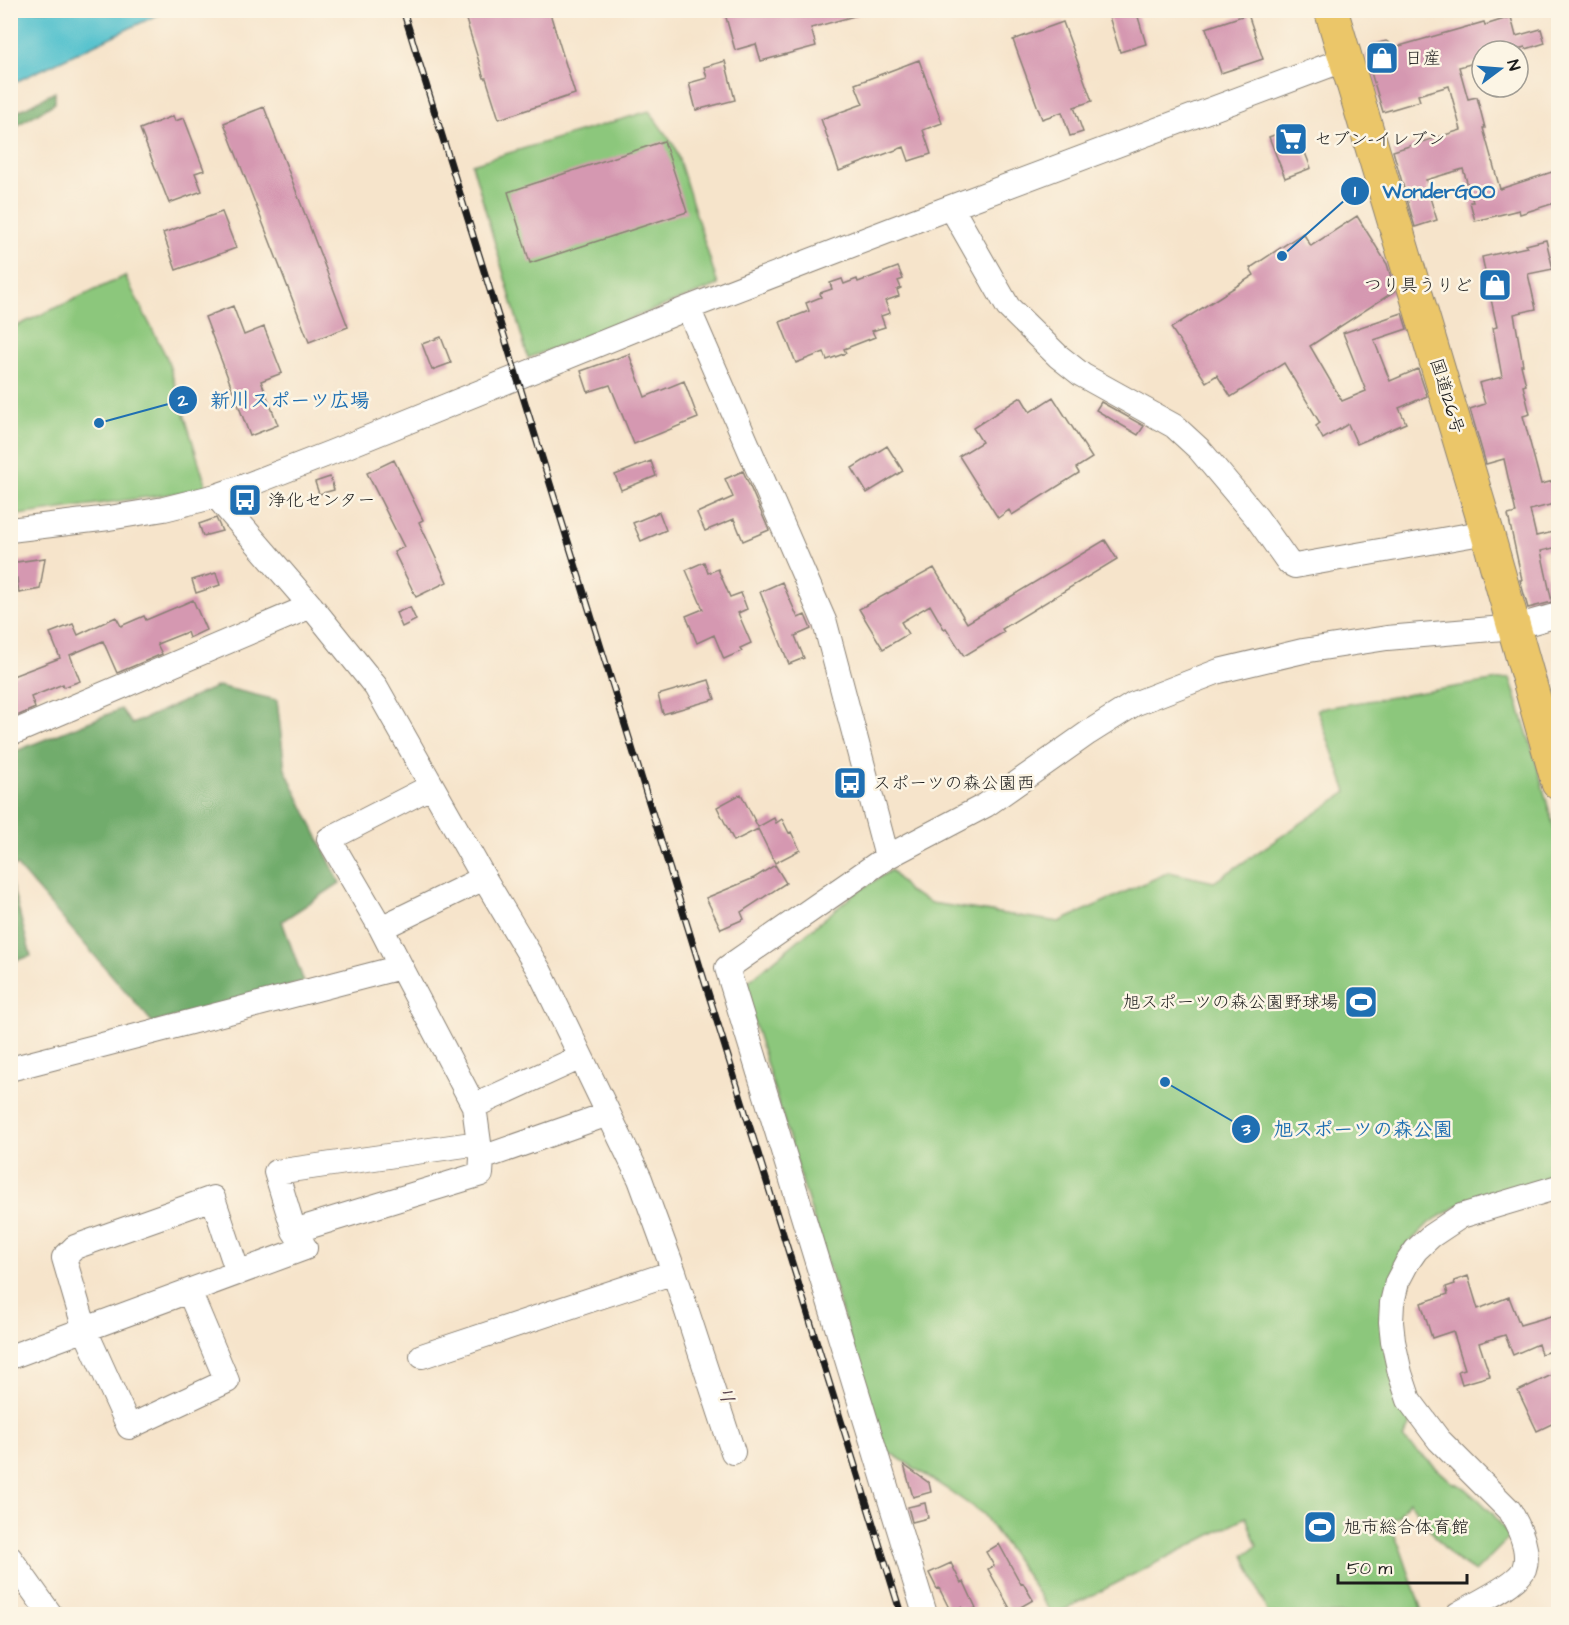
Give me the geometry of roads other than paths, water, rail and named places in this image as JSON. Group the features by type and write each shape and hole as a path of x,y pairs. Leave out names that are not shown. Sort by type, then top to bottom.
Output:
{"highway":[{"name":"国道126号","path":"1331,10 1515,627 1558,783"}],"street":[{"path":"10,530 164,509 216,496 330,453 688,308 1346,59"},
{"path":"951,207 1008,307 1058,356 1082,375 1174,426 1206,457 1257,518 1289,563 1295,566 1487,532"},
{"path":"688,308 825,623 887,857"},
{"path":"216,496 311,606 376,687 540,972 639,1179 674,1272 733,1452"},
{"path":"10,734 311,606"},
{"path":"925,1614 727,968 887,857 986,805 1088,733 1134,704 1209,675 1303,651 1387,638 1515,627 1558,615"},
{"path":"294,1231 481,1174 474,1106 381,928 329,839 432,786"},
{"path":"381,928 484,878"},
{"path":"10,1069 400,967"},
{"path":"474,1106 580,1057"},
{"path":"10,1357 305,1248 294,1231 276,1172 480,1150 608,1114"},
{"path":"1458,1614 1512,1583 1524,1569 1526,1551 1509,1510 1439,1440 1409,1400 1393,1341 1392,1303 1397,1282 1407,1263 1416,1250 1431,1236 1461,1216 1558,1186"},
{"path":"189,1291 227,1381 129,1427 85,1330 64,1257 75,1247 213,1198 238,1273"},
{"path":"422,1356 674,1272"},
{"path":"10,1558 50,1614"}],"water":[{"path":"11,10 166,10 166,11 11,84"}],"railway":[{"path":"403,10 901,1614"}],"place":[{"name":"日産","path":"1382,58"},
{"name":"セブン-イレブン","path":"1291,139"},
{"name":"WonderGOO","path":"1282,256"},
{"name":"つり具うりど","path":"1495,285"},
{"name":"新川スポーツ広場","path":"99,423"},
{"name":"浄化センター","path":"245,500"},
{"name":"スポーツの森公園西","path":"850,783"},
{"name":"旭スポーツの森公園野球場","path":"1361,1002"},
{"name":"旭スポーツの森公園","path":"1165,1082"},
{"name":"旭市総合体育館","path":"1320,1527"}],"district":[{"name":"ニ","path":"728,1396"}]}
